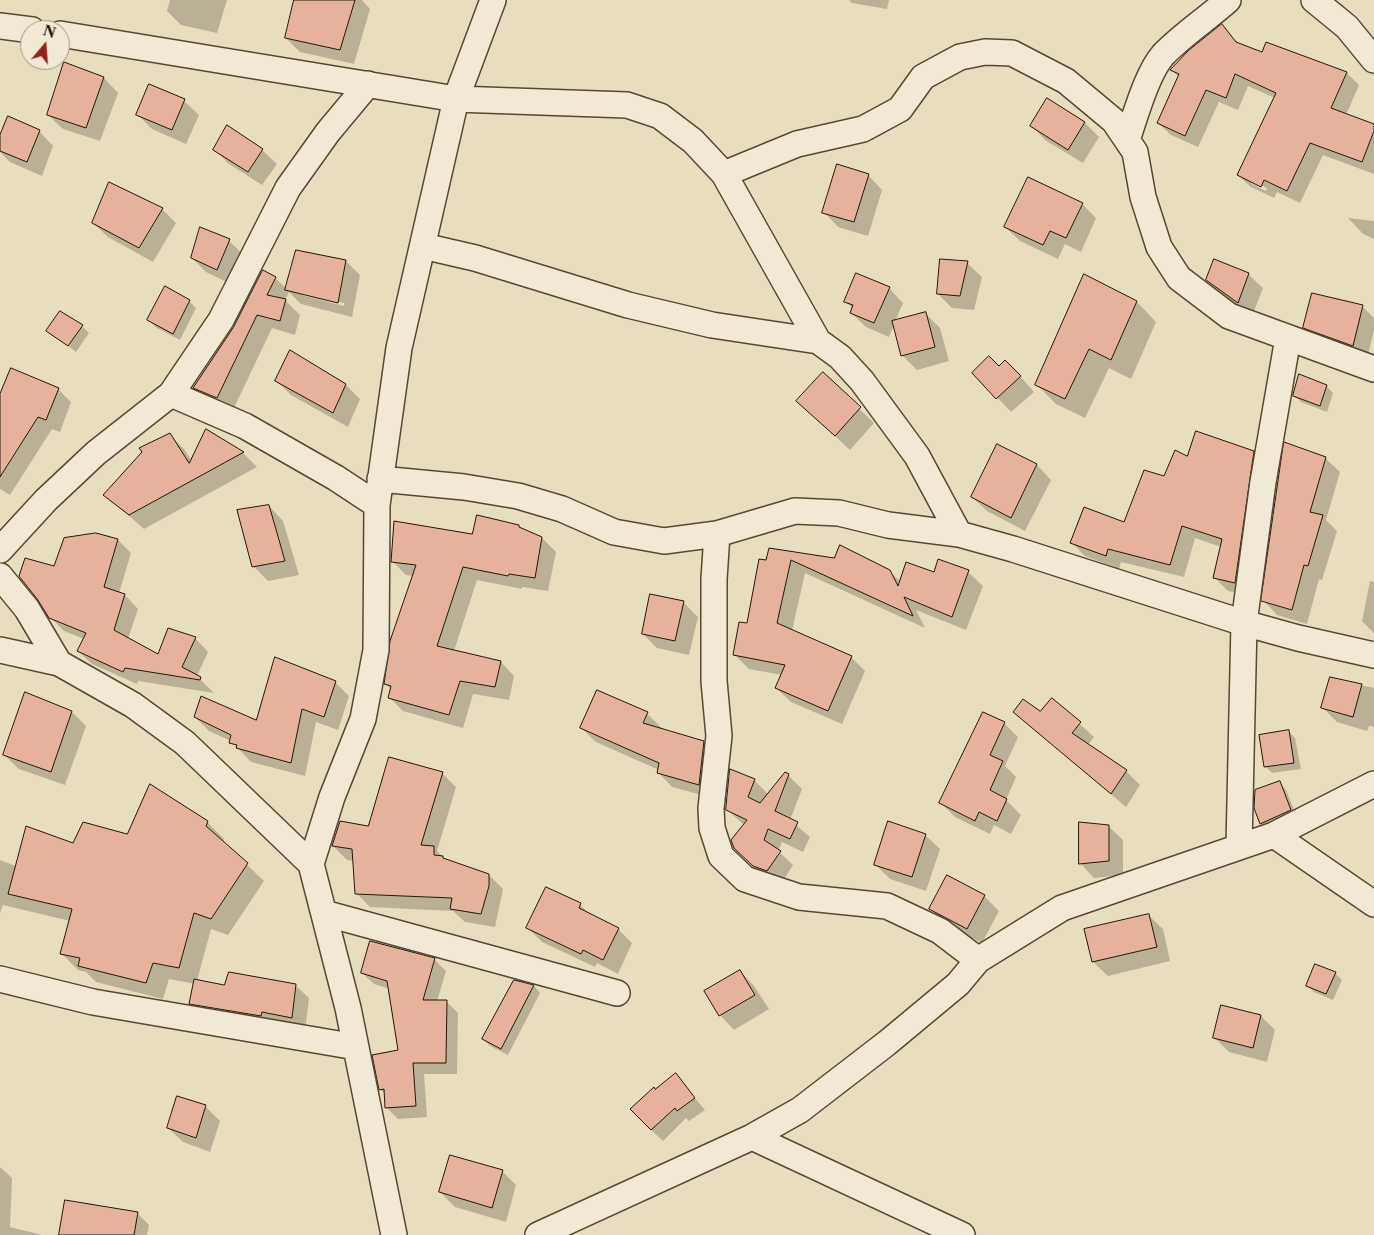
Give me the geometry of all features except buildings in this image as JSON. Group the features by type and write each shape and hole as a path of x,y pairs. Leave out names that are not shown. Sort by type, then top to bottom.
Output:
{"street":[{"path":"394,1235 356,1047 312,864 332,797 363,719 376,650 377,505 399,348 456,99 493,0"},
{"path":"1127,140 1143,94 1162,57 1196,25 1228,0"},
{"path":"1314,0 1347,27 1374,60"},
{"path":"0,26 20,28"},
{"path":"70,36 456,99 627,105 660,116 693,140 724,174 818,341 840,357 862,381 917,456 959,534"},
{"path":"724,174 797,144 863,129 900,109 923,77 960,57 985,52 1012,54 1066,81 1114,121 1135,152 1143,197 1159,247 1179,278 1228,316 1374,369"},
{"path":"0,550 46,500 96,453 171,394 228,308 252,256 288,188 328,132 368,84"},
{"path":"423,246 475,258 628,305 712,325 818,341"},
{"path":"1239,846 1244,623 1263,482 1288,338"},
{"path":"171,394 245,426 336,478 377,505"},
{"path":"380,479 464,487 518,496 562,509 614,532 664,541 717,534 795,511 839,513 888,524 959,534 1013,549 1244,623 1298,638 1374,655"},
{"path":"717,534 714,579 714,681 720,736 711,808 712,828 721,856 745,879 799,897 886,906 940,931 978,960"},
{"path":"0,576 27,609 59,663"},
{"path":"0,650 59,663 134,705 185,743 312,864"},
{"path":"538,1235 752,1137 800,1110 887,1043 958,984 978,960 1062,908 1274,835 1374,784"},
{"path":"1274,835 1374,904"},
{"path":"324,913 617,993"},
{"path":"0,979 93,1002 356,1047"},
{"path":"752,1137 950,1233"}]}
